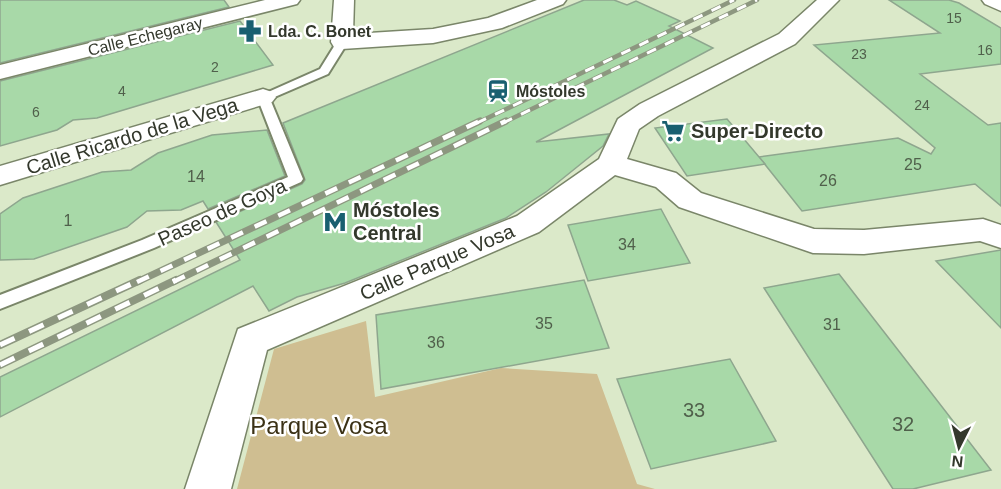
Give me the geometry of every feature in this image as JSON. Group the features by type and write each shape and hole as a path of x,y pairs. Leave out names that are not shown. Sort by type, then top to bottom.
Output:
{"street":[{"name":"Calle Echegaray","path":"0,72 290,0"},
{"path":"344,0 342,42 432,36 494,23 556,0"},
{"path":"830,0 787,39 650,110 627,125 611,164 666,180 690,200 813,241 864,242 982,230 1001,237"},
{"path":"992,0 1001,4"},
{"name":"Calle Ricardo de la Vega","path":"0,176 263,97"},
{"name":"Calle Parque Vosa","path":"208,489 251,340 528,224 611,164"}],"lane":[{"path":"263,97 324,71 342,42"},
{"name":"Paseo de Goya","path":"0,302 148,244 296,179 263,97"}],"green space":[{"name":"Parque Vosa","path":"366,321 375,397 501,368 597,374 637,484 655,489 237,489 274,349"}],"building":[{"path":"0,0 224,0 229,7 0,63"},
{"path":"584,0 614,0 627,5 636,1 680,21 669,26 713,48 536,142 609,134 603,146 546,192 506,218 345,283 297,297 269,311 253,286 0,417 0,377 240,260 216,222 302,184 305,180 283,123"},
{"path":"889,0 949,0 959,3 1001,28 1001,64 920,74 988,125 1001,123 1001,206 975,184 802,211 759,157 898,138 931,154 935,148 814,45 940,33"},
{"path":"240,21 273,65 97,118 73,120 57,130 0,146 0,81"},
{"path":"727,119 765,164 687,176 655,128"},
{"path":"267,130 285,176 208,209 203,201 181,210 147,211 127,227 34,259 0,260 0,214 23,198 102,172 131,170 158,153 212,135"},
{"path":"661,209 690,263 588,281 568,225"},
{"path":"1001,250 1001,328 936,261"},
{"path":"839,274 991,470 913,489 893,489 764,288"},
{"path":"584,280 609,348 381,389 376,315"},
{"path":"730,359 776,441 651,469 617,379"}],"railway":[{"path":"477,123 734,0"},
{"path":"503,123 757,0"},
{"path":"137,282 480,121"},
{"path":"173,282 506,121"},
{"path":"0,345 140,280"},
{"path":"0,365 176,280"}],"place":[{"name":"Lda. C. Bonet","path":"250,31"},
{"name":"Móstoles","path":"498,91"},
{"name":"Super-Directo","path":"673,131"},
{"name":"Móstoles Central","path":"335,222"}]}
